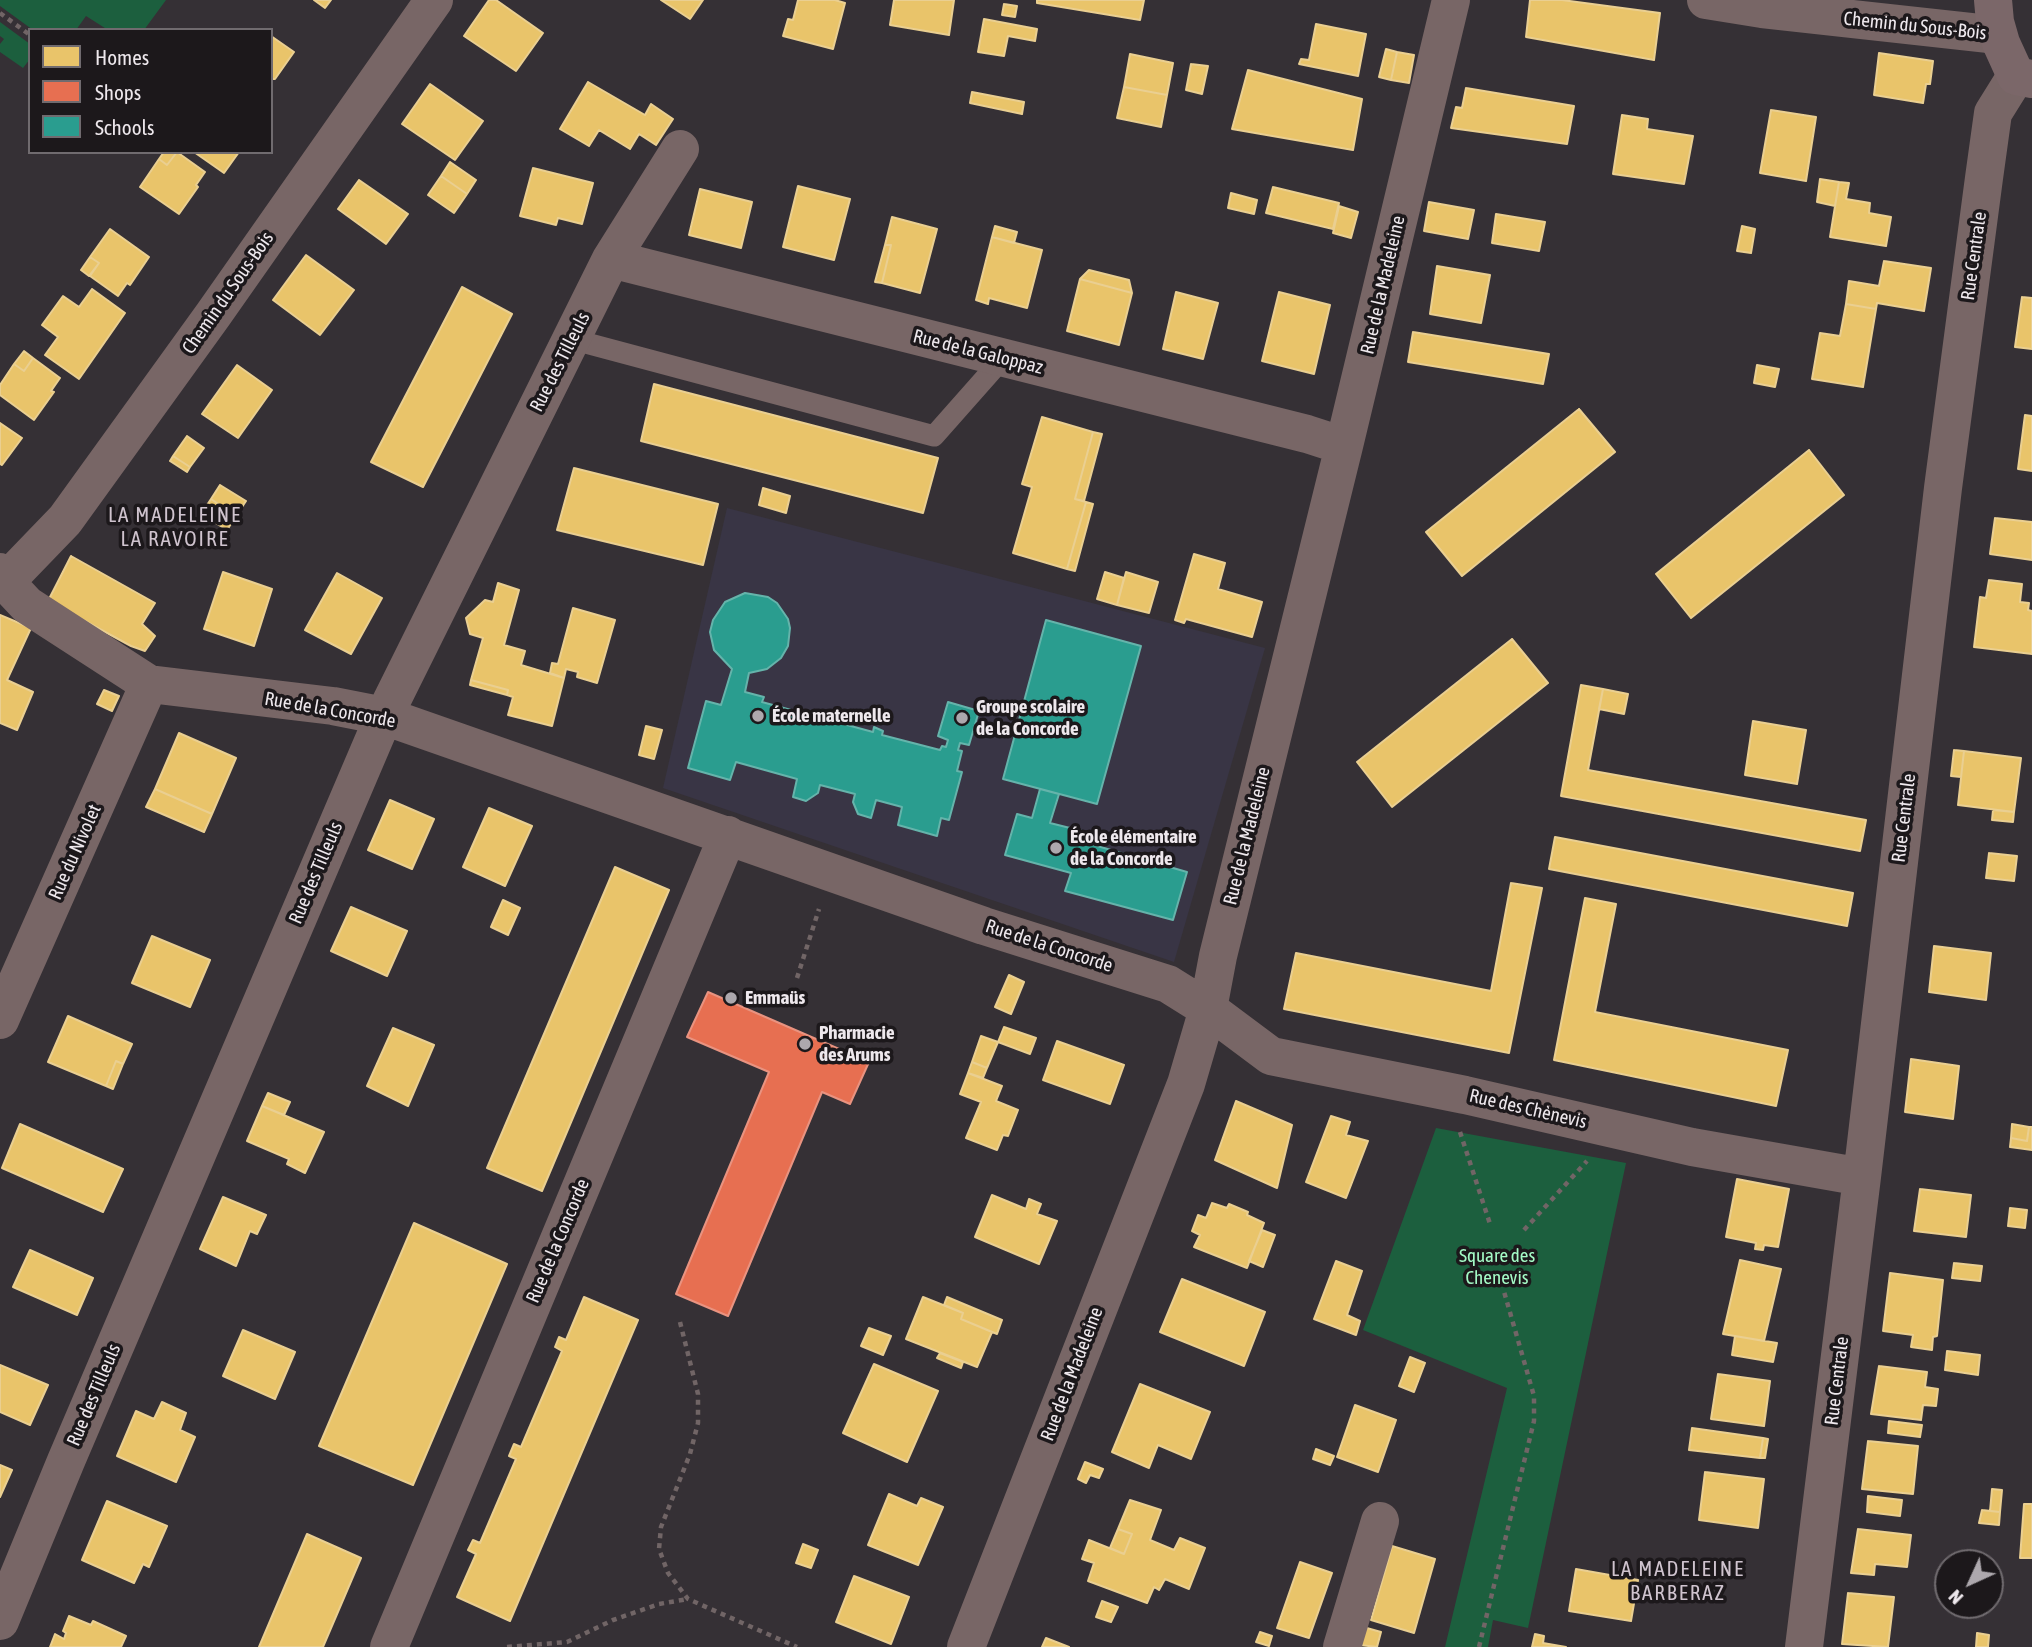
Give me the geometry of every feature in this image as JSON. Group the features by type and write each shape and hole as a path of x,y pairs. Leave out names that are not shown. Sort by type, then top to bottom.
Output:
{"main road":[{"name":"Rue Centrale","path":"1996,18 2024,77"}],"street":[{"name":"Chemin du Sous-Bois","path":"6,574 65,520 214,315 434,0"},
{"name":"Rue de la Madeleine","path":"966,1647 1186,1084 1208,1009 1218,956 1451,0"},
{"name":"Chemin du Sous-Bois","path":"1706,0 1762,9 1996,18"},
{"name":"Rue Centrale","path":"1804,1647 1943,488 1993,113 2024,77"},
{"name":"Rue des Tilleuls","path":"0,1621 71,1448 384,716 611,259 680,149"},
{"name":"Rue de la Galoppaz","path":"611,259 1307,434 1344,446"},
{"name":"Rue de la Concorde","path":"6,574 12,589 27,605 149,684 333,706 384,716 984,926 1168,984 1208,1009"},
{"name":"Rue du Nivolet","path":"0,1020 149,684"},
{"name":"Rue de la Concorde","path":"389,1647 728,835"},
{"name":"Rue des Chènevis","path":"1208,1009 1271,1056 1465,1095 1692,1147 1862,1177"},
{"path":"1342,1647 1380,1521"}],"lane":[{"path":"571,339 934,436 1003,358"}],"path":[{"path":"0,13 28,34"},
{"path":"797,978 831,872"},
{"path":"1465,1095 1459,1130 1491,1227"},
{"path":"1524,1230 1590,1157 1600,1126"},
{"path":"1479,1647 1534,1421 1534,1395 1503,1287"},
{"path":"680,1322 698,1394 698,1423 690,1454 661,1527 659,1549 668,1573 688,1599 797,1647"},
{"path":"507,1647 567,1642 612,1620 659,1604 688,1599"}],"shaded area":[{"name":"Groupe scolaire de la Concorde","path":"727,508 1265,648 1174,962 663,788"}],"green space":[{"path":"0,0 166,0 145,28 105,28 86,16 77,28 30,28 0,6"},
{"path":"0,22 28,43 28,62 23,68 0,52 0,44 4,39 0,36"},
{"name":"Square des Chenevis","path":"1436,1128 1626,1163 1528,1628 1493,1620 1488,1647 1445,1647 1507,1388 1363,1330"}],"building: Homes":[{"path":"314,0 331,0 325,8"},
{"path":"489,0 496,0 543,33 516,71 464,36"},
{"path":"661,0 703,0 690,19"},
{"path":"798,0 835,0 845,3 833,49 783,36 788,19 793,20"},
{"path":"894,0 954,0 949,35 890,25"},
{"path":"1037,0 1144,0 1140,20 1037,3"},
{"path":"1530,0 1562,0 1660,13 1654,60 1526,37"},
{"path":"1004,4 1017,6 1015,17 1002,15"},
{"path":"984,19 1037,29 1035,41 1008,36 1004,56 978,52"},
{"path":"1316,24 1366,34 1358,76 1299,64 1301,59 1309,60"},
{"path":"273,37 294,52 273,79"},
{"path":"1386,49 1397,52 1391,80 1379,77"},
{"path":"1397,52 1414,55 1409,83 1391,80"},
{"path":"1879,53 1933,61 1930,84 1926,84 1923,103 1874,95"},
{"path":"1130,54 1173,63 1167,95 1124,87"},
{"path":"1191,64 1208,66 1202,94 1186,90"},
{"path":"1248,70 1362,99 1353,150 1232,129"},
{"path":"588,82 645,115 651,104 673,119 656,145 639,134 630,149 599,130 589,146 560,129"},
{"path":"430,84 483,121 455,160 402,124"},
{"path":"1124,87 1167,95 1161,127 1117,118"},
{"path":"1466,88 1574,106 1567,144 1451,128 1456,107 1462,108"},
{"path":"972,92 1024,102 1022,114 970,103"},
{"path":"1771,110 1816,117 1806,181 1760,173"},
{"path":"1622,115 1648,119 1647,129 1693,136 1684,184 1613,174"},
{"path":"163,154 175,154 167,165 159,159"},
{"path":"175,154 180,154 205,172 179,214 140,187 159,159 167,165"},
{"path":"197,154 238,154 224,173"},
{"path":"450,162 476,180 467,194 441,176"},
{"path":"533,168 593,183 582,224 558,218 556,225 520,216"},
{"path":"441,176 467,194 454,213 428,195"},
{"path":"1820,179 1839,182 1835,206 1817,202"},
{"path":"359,180 408,214 386,244 338,209"},
{"path":"1839,182 1849,183 1846,199 1870,203 1869,213 1891,217 1886,246 1830,237"},
{"path":"798,186 850,199 834,260 783,247"},
{"path":"1273,187 1339,203 1333,229 1266,213"},
{"path":"700,189 752,202 741,248 689,235"},
{"path":"1231,193 1257,200 1254,214 1228,208"},
{"path":"1429,202 1474,210 1468,239 1424,231"},
{"path":"1339,206 1358,212 1351,238 1333,233"},
{"path":"1496,214 1545,222 1539,251 1492,243"},
{"path":"892,217 937,229 920,293 882,283 891,245 885,245"},
{"path":"995,226 1017,232 1014,243 992,237"},
{"path":"1742,226 1755,229 1751,253 1737,251"},
{"path":"110,229 149,257 130,285 127,283 118,296 90,276 99,263 90,257"},
{"path":"992,237 1042,250 1027,308 989,298 988,304 976,300"},
{"path":"885,245 891,245 882,283 875,282"},
{"path":"306,255 354,290 320,335 273,300"},
{"path":"90,257 99,263 89,276 81,270"},
{"path":"1884,261 1931,268 1924,311 1877,303 1876,309 1846,304 1849,281 1879,286"},
{"path":"1437,266 1490,275 1481,323 1430,314"},
{"path":"1089,270 1129,280 1132,293 1080,279"},
{"path":"1080,279 1132,293 1119,345 1067,331"},
{"path":"462,287 512,314 423,487 371,462"},
{"path":"92,289 125,313 79,379 45,355 58,337 42,325 63,296 79,307"},
{"path":"1176,292 1218,303 1203,359 1163,349"},
{"path":"1279,292 1330,305 1314,374 1262,361"},
{"path":"2022,297 2032,298 2032,349 2015,347"},
{"path":"1846,304 1876,309 1863,387 1812,379 1820,333 1840,336"},
{"path":"1413,332 1549,354 1543,384 1408,362"},
{"path":"24,351 33,358 24,371 14,364"},
{"path":"33,358 60,378 51,391 54,392 34,420 0,395 0,385 14,364 24,371"},
{"path":"237,365 272,390 238,438 202,414"},
{"path":"1757,365 1779,369 1775,387 1754,383"},
{"path":"654,384 938,458 923,513 641,441"},
{"path":"1579,409 1615,452 1462,576 1426,532"},
{"path":"2025,415 2032,416 2032,471 2018,469"},
{"path":"1042,417 1093,432 1075,499 1086,502 1067,569 1013,553 1032,487 1022,484"},
{"path":"0,423 22,438 2,465 0,464"},
{"path":"1093,432 1102,434 1084,501 1075,499"},
{"path":"187,436 204,448 190,467 173,456"},
{"path":"1809,450 1844,495 1691,618 1656,574"},
{"path":"173,456 190,467 187,472 170,461"},
{"path":"574,468 718,504 703,565 557,530"},
{"path":"220,485 246,501 236,516 211,499"},
{"path":"763,488 790,496 786,513 759,505"},
{"path":"211,499 236,516 227,530 201,514"},
{"path":"1086,502 1093,504 1075,571 1067,569"},
{"path":"1995,518 2032,522 2032,560 1990,554"},
{"path":"1194,554 1225,563 1218,589 1262,602 1252,637 1186,619 1184,623 1175,620"},
{"path":"71,556 155,603 142,624 155,636 145,651 48,601"},
{"path":"223,572 272,589 254,646 204,629"},
{"path":"1105,572 1124,578 1117,605 1097,599"},
{"path":"1126,572 1158,582 1149,613 1117,605"},
{"path":"337,573 382,598 351,654 305,630"},
{"path":"1989,580 2022,584 2020,602 2029,603 2028,610 2032,611 2032,654 1974,647 1980,597 1986,598"},
{"path":"498,583 519,590 504,645 525,651 521,665 564,678 552,726 508,715 513,697 507,695 508,690 471,680 483,638 470,634 466,618 485,600 493,602"},
{"path":"573,608 615,620 597,683 577,677 578,672 566,669 564,678 550,673 552,663 558,664"},
{"path":"0,615 31,628 7,680 33,692 17,730 0,723"},
{"path":"1512,639 1548,683 1392,807 1357,762"},
{"path":"471,680 508,690 507,695 470,685"},
{"path":"1581,685 1603,689 1588,770 1866,820 1860,851 1561,796"},
{"path":"1603,689 1628,694 1624,714 1599,709"},
{"path":"104,690 119,696 112,711 97,704"},
{"path":"1753,721 1806,730 1797,784 1745,775"},
{"path":"646,726 662,730 654,759 639,755"},
{"path":"179,733 236,758 212,814 155,789"},
{"path":"1954,750 1964,751 1961,777 1951,776"},
{"path":"1964,751 2021,758 2014,812 1958,805"},
{"path":"155,789 212,814 204,832 146,807"},
{"path":"390,800 434,819 412,869 368,850"},
{"path":"489,808 532,826 505,886 463,867"},
{"path":"1993,810 2014,812 2013,822 1992,820"},
{"path":"1555,837 1853,893 1847,926 1549,869"},
{"path":"1989,853 2017,856 2014,881 1986,878"},
{"path":"615,867 669,890 542,1191 487,1168"},
{"path":"1511,883 1542,888 1509,1053 1284,1009 1296,953 1491,991"},
{"path":"1585,898 1616,904 1595,1012 1788,1050 1776,1106 1554,1060"},
{"path":"503,900 520,908 508,935 491,927"},
{"path":"351,907 407,931 387,976 331,951"},
{"path":"152,936 210,960 190,1007 132,983"},
{"path":"1934,946 1991,953 1986,1000 1929,992"},
{"path":"1009,975 1024,982 1011,1014 995,1007"},
{"path":"68,1016 132,1044 123,1064 116,1061 106,1086 48,1062"},
{"path":"1004,1027 1036,1038 1030,1054 998,1042"},
{"path":"393,1028 434,1045 408,1106 367,1086"},
{"path":"981,1036 998,1042 987,1068 972,1062"},
{"path":"1057,1041 1124,1065 1110,1104 1043,1080"},
{"path":"1911,1059 1959,1066 1953,1119 1905,1112"},
{"path":"116,1061 123,1064 113,1089 106,1086"},
{"path":"972,1062 987,1068 983,1078 968,1073"},
{"path":"968,1073 1002,1086 996,1101 1018,1110 1008,1136 1003,1135 997,1150 966,1138 981,1102 960,1094"},
{"path":"268,1093 290,1102 284,1115 262,1106"},
{"path":"1236,1101 1292,1125 1277,1188 1215,1160"},
{"path":"262,1106 324,1132 305,1173 287,1164 289,1159 247,1141"},
{"path":"1331,1116 1350,1122 1346,1135 1368,1141 1346,1198 1306,1182"},
{"path":"20,1124 123,1169 103,1212 2,1168"},
{"path":"2012,1124 2029,1127 2027,1141 2011,1138"},
{"path":"2029,1127 2032,1127 2032,1150 2010,1147 2011,1138 2027,1141"},
{"path":"1737,1179 1789,1189 1778,1247 1764,1245 1763,1250 1755,1249 1756,1243 1726,1237"},
{"path":"1920,1189 1971,1195 1966,1237 1914,1231"},
{"path":"992,1195 1026,1209 1029,1199 1041,1204 1037,1214 1057,1221 1039,1264 975,1237"},
{"path":"223,1197 266,1215 257,1234 250,1231 236,1266 200,1249"},
{"path":"1212,1203 1227,1208 1229,1204 1264,1223 1247,1268 1194,1247 1200,1235 1192,1231 1198,1215 1206,1218"},
{"path":"2010,1208 2027,1210 2025,1228 2008,1226"},
{"path":"414,1223 507,1264 413,1485 319,1446"},
{"path":"1262,1230 1275,1235 1263,1267 1249,1261"},
{"path":"30,1250 93,1278 77,1315 13,1287"},
{"path":"1740,1260 1781,1269 1764,1341 1723,1334"},
{"path":"1336,1261 1362,1271 1347,1315 1360,1321 1356,1335 1314,1319"},
{"path":"1954,1263 1982,1266 1980,1281 1952,1278"},
{"path":"1890,1273 1943,1280 1937,1336 1933,1337 1932,1350 1911,1347 1913,1335 1883,1331"},
{"path":"1182,1279 1265,1312 1244,1366 1160,1332"},
{"path":"584,1297 638,1320 510,1621 457,1597 476,1554 468,1550 473,1540 480,1543 516,1459 509,1456 514,1444 521,1447 562,1351 555,1347 559,1337 566,1340"},
{"path":"923,1297 963,1313 961,1319 992,1332 977,1367 906,1339"},
{"path":"947,1297 1002,1320 997,1334 961,1319 963,1313 944,1305"},
{"path":"869,1328 891,1336 883,1355 861,1346"},
{"path":"243,1330 295,1352 275,1399 223,1376"},
{"path":"1735,1336 1777,1343 1773,1362 1732,1355"},
{"path":"1947,1351 1980,1355 1978,1375 1945,1370"},
{"path":"940,1353 963,1362 961,1368 937,1358"},
{"path":"1410,1357 1425,1363 1414,1392 1399,1386"},
{"path":"874,1364 938,1391 907,1462 843,1433"},
{"path":"0,1365 48,1385 30,1425 0,1412"},
{"path":"1879,1366 1927,1372 1925,1387 1938,1389 1936,1406 1923,1405 1921,1420 1871,1414"},
{"path":"1718,1374 1770,1381 1764,1426 1711,1419"},
{"path":"1140,1384 1210,1412 1191,1459 1158,1445 1149,1468 1112,1452"},
{"path":"162,1402 186,1413 180,1430 195,1437 176,1482 117,1456 136,1411 154,1419"},
{"path":"1355,1405 1396,1420 1378,1472 1337,1457"},
{"path":"1889,1421 1922,1425 1920,1437 1888,1433"},
{"path":"1692,1428 1763,1438 1760,1458 1689,1450"},
{"path":"1763,1438 1768,1439 1765,1458 1760,1458"},
{"path":"1868,1441 1918,1446 1913,1494 1862,1489"},
{"path":"1316,1449 1334,1456 1330,1465 1313,1459"},
{"path":"1085,1462 1103,1469 1099,1478 1090,1475 1086,1483 1078,1479"},
{"path":"0,1465 12,1470 0,1497"},
{"path":"1705,1472 1764,1479 1758,1528 1699,1520"},
{"path":"1992,1489 2002,1490 2000,1512 1990,1511"},
{"path":"889,1494 917,1506 921,1498 943,1507 918,1565 868,1545"},
{"path":"1868,1496 1902,1500 1900,1516 1867,1512"},
{"path":"1130,1500 1161,1510 1150,1540 1174,1550 1180,1538 1205,1548 1189,1589 1165,1579 1159,1590 1154,1587 1147,1603 1088,1581 1094,1563 1082,1559 1089,1540 1124,1554 1132,1534 1118,1529"},
{"path":"107,1501 167,1526 149,1567 143,1564 134,1583 82,1560"},
{"path":"2024,1504 2032,1504 2032,1558 2020,1558"},
{"path":"1982,1510 2000,1512 1999,1525 1979,1523"},
{"path":"1118,1529 1132,1534 1124,1554 1110,1548"},
{"path":"1858,1529 1911,1535 1907,1567 1875,1564 1874,1575 1851,1573"},
{"path":"307,1534 361,1558 323,1647 259,1647"},
{"path":"803,1544 818,1550 811,1568 796,1563"},
{"path":"1392,1546 1435,1559 1414,1633 1371,1620"},
{"path":"1300,1562 1332,1573 1309,1638 1277,1628"},
{"path":"1576,1569 1638,1580 1631,1621 1569,1611"},
{"path":"854,1576 909,1597 891,1644 836,1622"},
{"path":"1848,1593 1894,1597 1888,1647 1842,1644"},
{"path":"1102,1601 1118,1607 1111,1622 1096,1617"},
{"path":"69,1616 91,1625 93,1621 126,1636 121,1647 50,1647 55,1634 64,1639 66,1633 63,1631"},
{"path":"1356,1625 1381,1632 1377,1647 1351,1644"},
{"path":"1260,1632 1272,1636 1269,1646 1256,1642"},
{"path":"1977,1633 1989,1635 1988,1647 1976,1647"},
{"path":"1535,1634 1544,1636 1543,1643 1566,1647 1532,1647"},
{"path":"1046,1638 1069,1647 1042,1647"}],"building: Shops":[{"path":"708,992 869,1062 850,1104 822,1092 728,1316 676,1294 769,1072 687,1037"}],"building: Schools":[{"name":"École maternelle","path":"745,593 768,597 777,603 788,619 790,628 788,646 781,658 767,669 749,673 745,692 764,697 762,702 824,719 826,714 837,718 836,722 873,732 874,727 883,731 882,735 940,750 942,746 946,747 948,740 938,736 948,702 979,711 969,745 960,743 958,750 962,751 957,771 962,772 949,820 941,818 937,836 898,825 902,807 876,800 871,818 858,814 853,802 855,794 820,785 818,793 806,801 793,797 797,779 736,762 730,780 688,768 706,701 721,705 732,669 714,650 710,632 713,620 725,602"},
{"path":"1046,620 1141,646 1097,804 1003,779"},
{"name":"École élémentaire de la Concorde","path":"1040,789 1059,794 1050,823 1082,831 1080,841 1187,872 1173,920 1065,891 1071,873 1005,855 1017,814 1032,818"}],"place":[{"name":"École maternelle","path":"758,716"},
{"name":"Groupe scolaire de la Concorde","path":"962,718"},
{"name":"École élémentaire de la Concorde","path":"1056,848"},
{"name":"Emmaüs","path":"731,998"},
{"name":"Pharmacie des Arums","path":"805,1044"}],"district":[{"name":"LA MADELEINE LA RAVOIRE","path":"175,527"},
{"name":"LA MADELEINE BARBERAZ","path":"1678,1581"}]}
